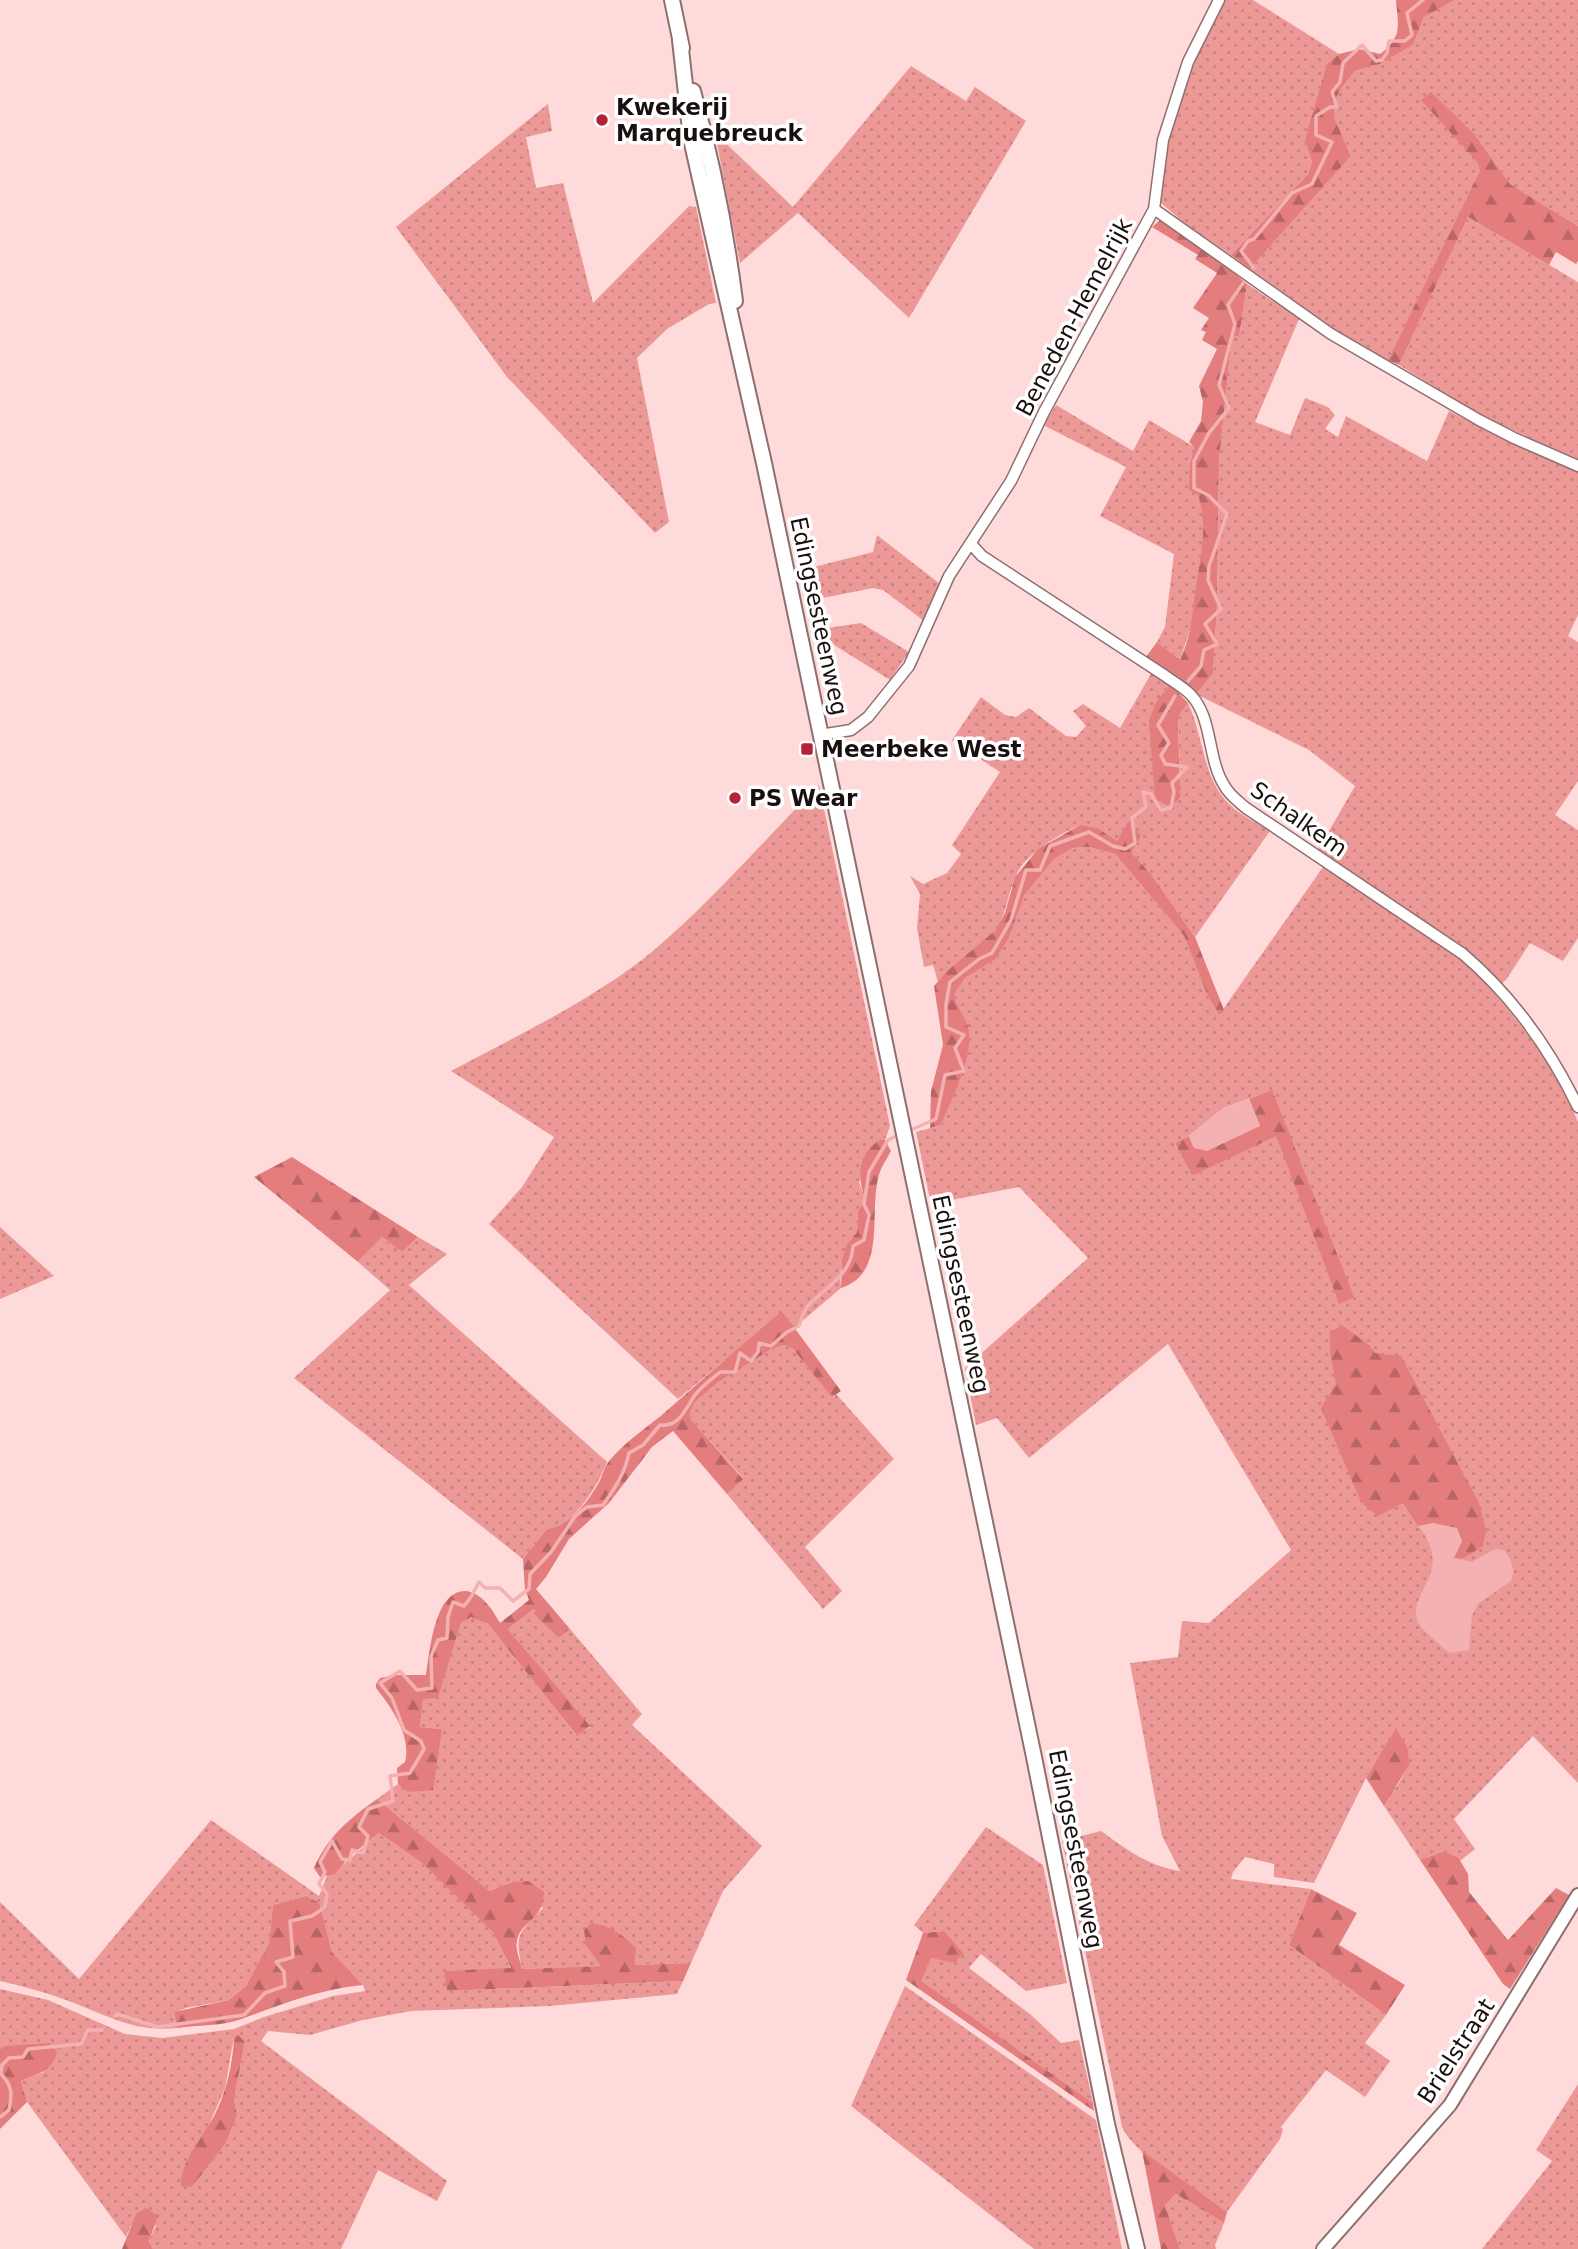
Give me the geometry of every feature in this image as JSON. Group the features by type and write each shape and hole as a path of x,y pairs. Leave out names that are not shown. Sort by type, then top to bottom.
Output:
{"main road":[{"name":"Edingsesteenweg","path":"672,0 680,40 691,139 745,375 1034,1757 1107,2124 1136,2249"}],"street":[{"path":"1154,209 1163,140 1188,62 1219,0"},
{"name":"Beneden-Hemelrijk","path":"820,735 851,730 868,717 909,666 949,576 1011,481 1064,375 1154,209 1331,334 1479,420 1578,466"},
{"name":"Schalkem","path":"971,544 982,556 1191,695 1201,712 1223,785 1233,797 1463,954 1485,972 1528,1023 1578,1107"},
{"name":"Brielstraat","path":"1322,2249 1450,2105 1578,1895"}],"shaded area":[{"path":"1224,0 1253,0 1339,54 1327,64 1307,130 1305,141 1312,162 1308,174 1231,255 1183,222 1160,202 1166,151 1181,98"},
{"path":"1455,0 1578,0 1578,226 1510,184 1476,136 1481,171 1388,360 1339,332 1250,269 1351,156 1334,117 1336,98 1343,86 1355,71 1380,64 1413,45 1424,17"},
{"path":"911,66 966,101 975,87 1026,121 909,318 798,213 740,263 715,133 793,207"},
{"path":"548,104 552,131 526,137 536,188 563,183 593,303 689,206 696,207 716,303 709,304 667,329 637,358 669,522 655,533 507,377 396,227"},
{"path":"1468,217 1578,282 1578,460 1480,415 1399,365"},
{"path":"1247,284 1299,319 1255,422 1290,435 1305,398 1328,407 1335,415 1325,429 1338,437 1346,416 1427,461 1449,411 1515,445 1578,471 1578,615 1568,636 1578,642 1578,781 1555,815 1578,830 1578,938 1563,961 1530,943 1500,985 1468,952 1318,850 1355,786 1309,750 1196,694 1213,672 1219,461 1232,335 1239,337"},
{"path":"1056,405 1133,451 1149,420 1196,448 1190,463 1203,510 1203,549 1192,623 1180,660 1157,642 1165,627 1174,554 1100,516 1126,467 1043,425"},
{"path":"877,535 940,584 924,621 883,590 873,588 808,601 802,570 873,552"},
{"path":"861,623 909,652 890,680 814,630"},
{"path":"1152,672 1170,684 1153,712 1151,733 1161,753 1180,779 1178,717 1188,703 1208,769 1220,793 1238,812 1270,831 1195,937 1151,874 1131,852 1128,823 1117,841 1080,825 1051,841 1025,862 1014,880 1004,913 995,931 938,982 933,965 924,967 917,928 920,894 910,876 923,884 947,873 961,854 952,845 1000,772 952,740 981,697 1005,715 1016,717 1029,708 1066,736 1076,737 1086,726 1073,711 1083,704 1120,728"},
{"path":"819,785 890,1126 885,1140 880,1140 859,1182 865,1199 858,1211 857,1232 847,1244 840,1275 841,1288 794,1328 783,1312 678,1399 489,1224 522,1187 554,1137 451,1071 581,1001 630,969 675,932"},
{"path":"1089,847 1115,854 1184,936 1208,997 1219,1015 1323,867 1462,959 1496,995 1543,1056 1578,1122 1578,1783 1533,1736 1454,1819 1475,1849 1460,1861 1458,1857 1444,1851 1420,1860 1384,1806 1402,1777 1408,1760 1407,1751 1396,1729 1366,1778 1314,1883 1274,1877 1274,1864 1245,1857 1231,1879 1311,1889 1289,1945 1386,2015 1365,2043 1390,2061 1365,2097 1326,2070 1281,2127 1283,2130 1280,2139 1227,2212 1140,2150 1122,2127 1062,1841 1101,1831 1148,1861 1180,1871 1162,1836 1130,1663 1178,1657 1182,1621 1209,1623 1291,1550 1168,1344 1029,1458 997,1418 976,1425 965,1368 1088,1258 1019,1187 931,1204 916,1132 941,1125 967,1024 955,1007 953,994 965,978 995,960 1024,896 1054,859 1073,848","holes":["1271,1091 1339,1304 1276,1135 1192,1176 1175,1143 1189,1136 1223,1108"]},
{"path":"1249,1099 1260,1126 1207,1151 1194,1148 1189,1136 1223,1108"},
{"path":"0,1227 54,1276 0,1299"},
{"path":"382,1237 402,1252 418,1237 447,1254 409,1285 607,1462 576,1513 557,1526 547,1529 523,1559 294,1378 390,1290 358,1262"},
{"path":"785,1345 793,1349 833,1397 836,1394 894,1459 805,1547 842,1591 823,1609 727,1494 743,1478 689,1417 694,1403 717,1383 773,1348"},
{"path":"1433,1523 1457,1528 1462,1541 1454,1558 1472,1562 1495,1549 1504,1550 1512,1564 1511,1581 1479,1603 1472,1615 1469,1650 1449,1653 1421,1627 1416,1615 1433,1558 1429,1543 1418,1526"},
{"path":"534,1609 559,1638 570,1629 642,1714 632,1725 762,1846 723,1891 691,1963 522,1969 520,1934 543,1908 512,1882 490,1891 377,1799 398,1784 409,1792 442,1729 420,1727 423,1698 438,1697 461,1623 471,1616 488,1624 576,1735 590,1727 508,1629"},
{"path":"211,1820 319,1896 327,1876 379,1833 422,1863 495,1933 511,1969 445,1971 447,1991 683,1981 677,1994 550,2006 411,2011 363,2020 310,2035 268,2031 261,2041 447,2181 437,2201 378,2170 341,2249 153,2249 149,2241 156,2225 131,2225 126,2237 27,2102 21,2081 44,2072 5,2046 0,2049 0,1989 48,2000 125,2034 162,2038 234,2029 333,1996 365,1991 363,1985 332,1952 326,1931 306,1896 273,1905 269,1943 246,1986 229,2000 186,2008 174,2013 177,2028 132,2025 78,2004 0,1981 0,1902 79,1979","holes":["234,2037 245,2042 234,2099 237,2116 226,2143 192,2187 205,2134 225,2088"]},
{"path":"986,1827 1043,1865 1067,1983 1026,1991 981,1954 969,1968 1030,2014 1061,2043 1079,2040 1093,2103 920,1981 944,1931 923,1933 914,1925"},
{"path":"905,1986 1096,2120 1122,2249 1034,2249 851,2106"},
{"path":"1578,2084 1578,2249 1482,2249 1552,2161 1536,2150"},
{"path":"1176,2194 1224,2223 1215,2245 1216,2249 1180,2249 1165,2205"}],"green space":[{"path":"1396,0 1455,0 1424,17 1413,45 1380,64 1355,71 1343,86 1336,98 1334,117 1351,156 1250,269 1231,255 1308,174 1312,162 1305,141 1327,64 1339,54 1359,49 1380,54 1387,48 1396,36"},
{"path":"1431,92 1476,136 1510,184 1578,226 1578,261 1576,264 1556,252 1549,265 1468,217 1399,365 1388,360 1480,171 1478,163 1421,100"},
{"path":"1159,221 1167,222 1206,249 1247,284 1239,337 1232,335 1219,461 1213,673 1196,694 1146,657 1157,642 1180,660 1191,623 1203,517 1198,494 1189,490 1190,463 1195,448 1189,442 1201,421 1203,402 1199,386 1217,349 1202,340 1206,332 1201,330 1209,318 1193,308 1217,273 1195,259 1198,255 1152,227"},
{"path":"1170,684 1188,703 1178,717 1180,796 1176,802 1167,805 1155,799 1149,721 1155,704"},
{"path":"1128,822 1141,836 1131,852 1151,874 1195,937 1224,1010 1219,1015 1208,997 1184,936 1115,854 1089,847 1073,848 1054,859 1024,896 1009,937 995,960 965,978 954,994 967,1024 969,1048 962,1075 941,1125 930,1128 931,1091 943,1045 934,986 947,971 995,931 1005,913 1015,877 1038,849 1080,825 1097,828 1117,841"},
{"path":"1272,1090 1354,1297 1339,1304 1276,1136 1192,1176 1175,1143 1189,1136 1194,1148 1260,1126 1249,1099"},
{"path":"880,1140 885,1140 891,1151 879,1175 876,1190 871,1255 856,1280 841,1288 842,1260 847,1244 857,1232 858,1211 865,1199 861,1166 867,1152"},
{"path":"292,1157 418,1237 402,1252 382,1237 358,1262 254,1177"},
{"path":"782,1311 841,1391 832,1397 793,1349 785,1345 773,1348 717,1383 694,1403 689,1417 743,1479 727,1494 673,1431 652,1447 609,1503 569,1539 536,1589 570,1629 559,1638 539,1619 534,1609 508,1629 590,1726 577,1736 488,1624 471,1617 461,1623 438,1698 423,1699 420,1727 442,1729 433,1790 408,1792 398,1784 397,1768 405,1762 406,1742 394,1713 376,1688 380,1678 426,1675 435,1624 446,1601 455,1594 465,1591 478,1595 500,1623 529,1600 525,1590 523,1559 547,1529 563,1523 583,1505 598,1484 608,1462 622,1447"},
{"path":"1343,1326 1369,1345 1375,1353 1401,1356 1479,1503 1486,1530 1483,1546 1464,1558 1453,1558 1462,1541 1433,1523 1418,1526 1403,1503 1378,1516 1361,1502 1321,1408 1336,1384 1330,1352 1330,1331"},
{"path":"1396,1728 1408,1749 1409,1765 1384,1806 1366,1778"},
{"path":"377,1799 490,1891 512,1882 528,1881 544,1892 540,1909 519,1934 517,1941 522,1969 601,1966 586,1945 584,1930 591,1923 616,1931 636,1948 634,1965 691,1963 683,1981 447,1991 444,1971 511,1968 494,1933 422,1863 379,1833 349,1857 335,1874 320,1877 314,1868 340,1829"},
{"path":"1444,1851 1458,1857 1468,1874 1469,1892 1508,1940 1556,1888 1569,1895 1510,1989 1503,1984 1420,1860"},
{"path":"1311,1889 1357,1913 1339,1945 1405,1985 1386,2015 1289,1945"},
{"path":"306,1896 319,1903 332,1952 363,1985 316,1994 234,2021 177,2028 174,2012 229,2000 246,1986 269,1943 273,1905"},
{"path":"944,1931 963,1953 955,1963 931,1958 921,1981 1093,2103 1094,2111 906,1980 923,1933"},
{"path":"238,2035 245,2042 234,2099 237,2116 226,2143 192,2187 181,2186 184,2168 220,2103 229,2075 234,2037"},
{"path":"50,2043 57,2052 52,2064 21,2081 27,2102 0,2129 0,2049 5,2046"},
{"path":"1142,2151 1227,2212 1224,2223 1176,2194 1165,2205 1180,2249 1161,2249"},
{"path":"146,2208 158,2216 149,2241 153,2249 122,2249 136,2214"}],"waterway":[{"path":"1254,268 1241,251 1292,193 1312,184 1332,142 1316,135 1316,116 1330,107 1337,107 1332,92 1340,82 1343,63 1362,45 1376,61 1382,60 1387,53 1389,41 1405,41 1412,35 1407,13 1423,0"},
{"path":"1188,681 1201,666 1204,650 1217,644 1205,624 1221,609 1208,580 1209,566 1227,514 1208,495 1194,488 1194,461 1209,433 1229,408 1219,385 1235,324 1228,305 1243,283"},
{"path":"913,1129 936,1119 945,1075 964,1071 955,1048 964,1035 946,1027 950,982 979,959 992,953 1011,920 1026,870 1040,870 1050,846 1089,832 1113,846 1125,849 1135,843 1132,818 1146,807 1143,792 1151,794 1161,810 1171,808 1174,792 1172,783 1187,767 1165,764 1161,755 1169,743 1158,725 1175,696"},
{"path":"115,2016 117,2014 157,2027 244,2015 265,1993 285,1986 284,1972 276,1962 293,1957 290,1921 312,1916 325,1907 327,1894 319,1884 325,1872 320,1862 332,1841 342,1859 350,1860 352,1850 363,1853 368,1836 359,1827 368,1809 393,1801 390,1776 410,1773 424,1749 421,1741 404,1730 392,1698 380,1683 400,1671 417,1690 432,1688 431,1656 438,1640 447,1638 448,1617 453,1602 464,1606 479,1582 485,1588 500,1588 513,1601 529,1589 530,1574 551,1552 576,1515 587,1507 603,1505 619,1480 629,1453 643,1445 660,1425 677,1420 698,1392 720,1372 735,1372 740,1353 751,1361 758,1352 759,1343 771,1346 799,1326 806,1308 843,1273 853,1246 864,1240 869,1215 864,1204 869,1172 888,1140 894,1137"},
{"path":"0,2117 9,2110 10,2105 10,2087 1,2074 2,2065 9,2058 23,2057 28,2049 81,2044 88,2030 102,2030"}],"place":[{"name":"Kwekerij Marquebreuck","path":"602,120"},
{"name":"Meerbeke West","path":"807,749"},
{"name":"PS Wear","path":"735,798"}]}
